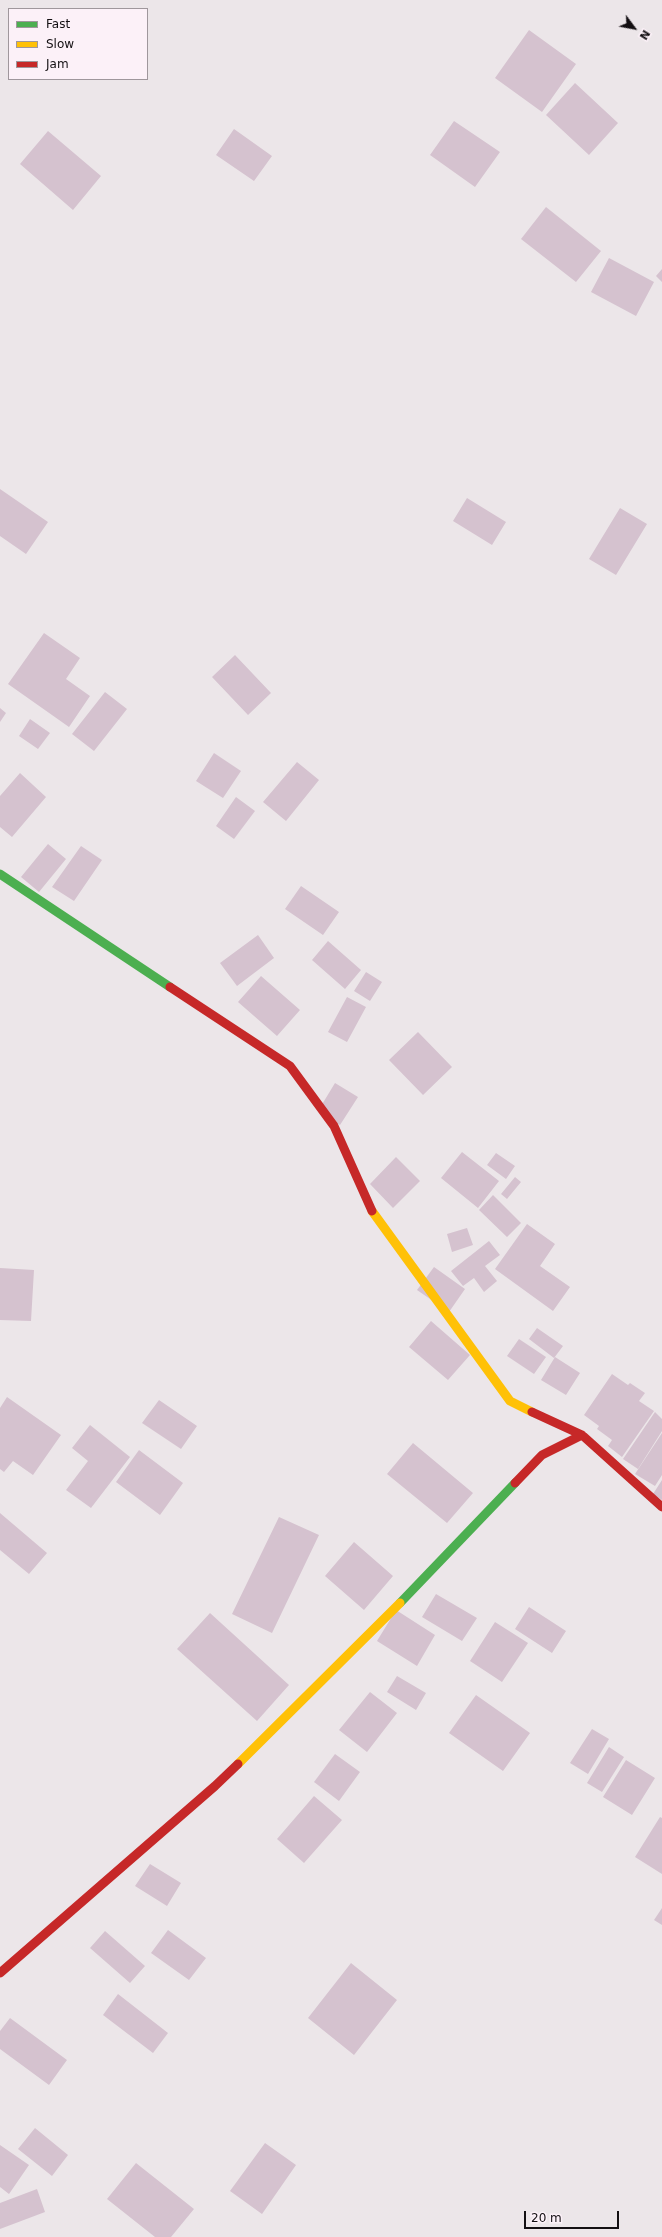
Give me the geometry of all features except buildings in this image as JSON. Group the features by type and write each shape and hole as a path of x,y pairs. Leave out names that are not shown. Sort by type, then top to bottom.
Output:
{"street":[{"path":"0,874 290,1066 334,1126 370,1209 510,1400 582,1435 662,1507"},
{"path":"0,1973 215,1786 385,1619 542,1455 582,1435"}],"traffic: fast":[{"path":"0,874 170,987"},
{"path":"400,1603 515,1483"}],"traffic: slow":[{"path":"372,1211 510,1401 532,1412"},
{"path":"238,1764 400,1603"}],"traffic: jam":[{"path":"170,987 290,1066 334,1126 372,1211"},
{"path":"532,1412 582,1435"},
{"path":"515,1483 542,1455 582,1435 662,1507"},
{"path":"0,1973 215,1786 238,1764"}]}
